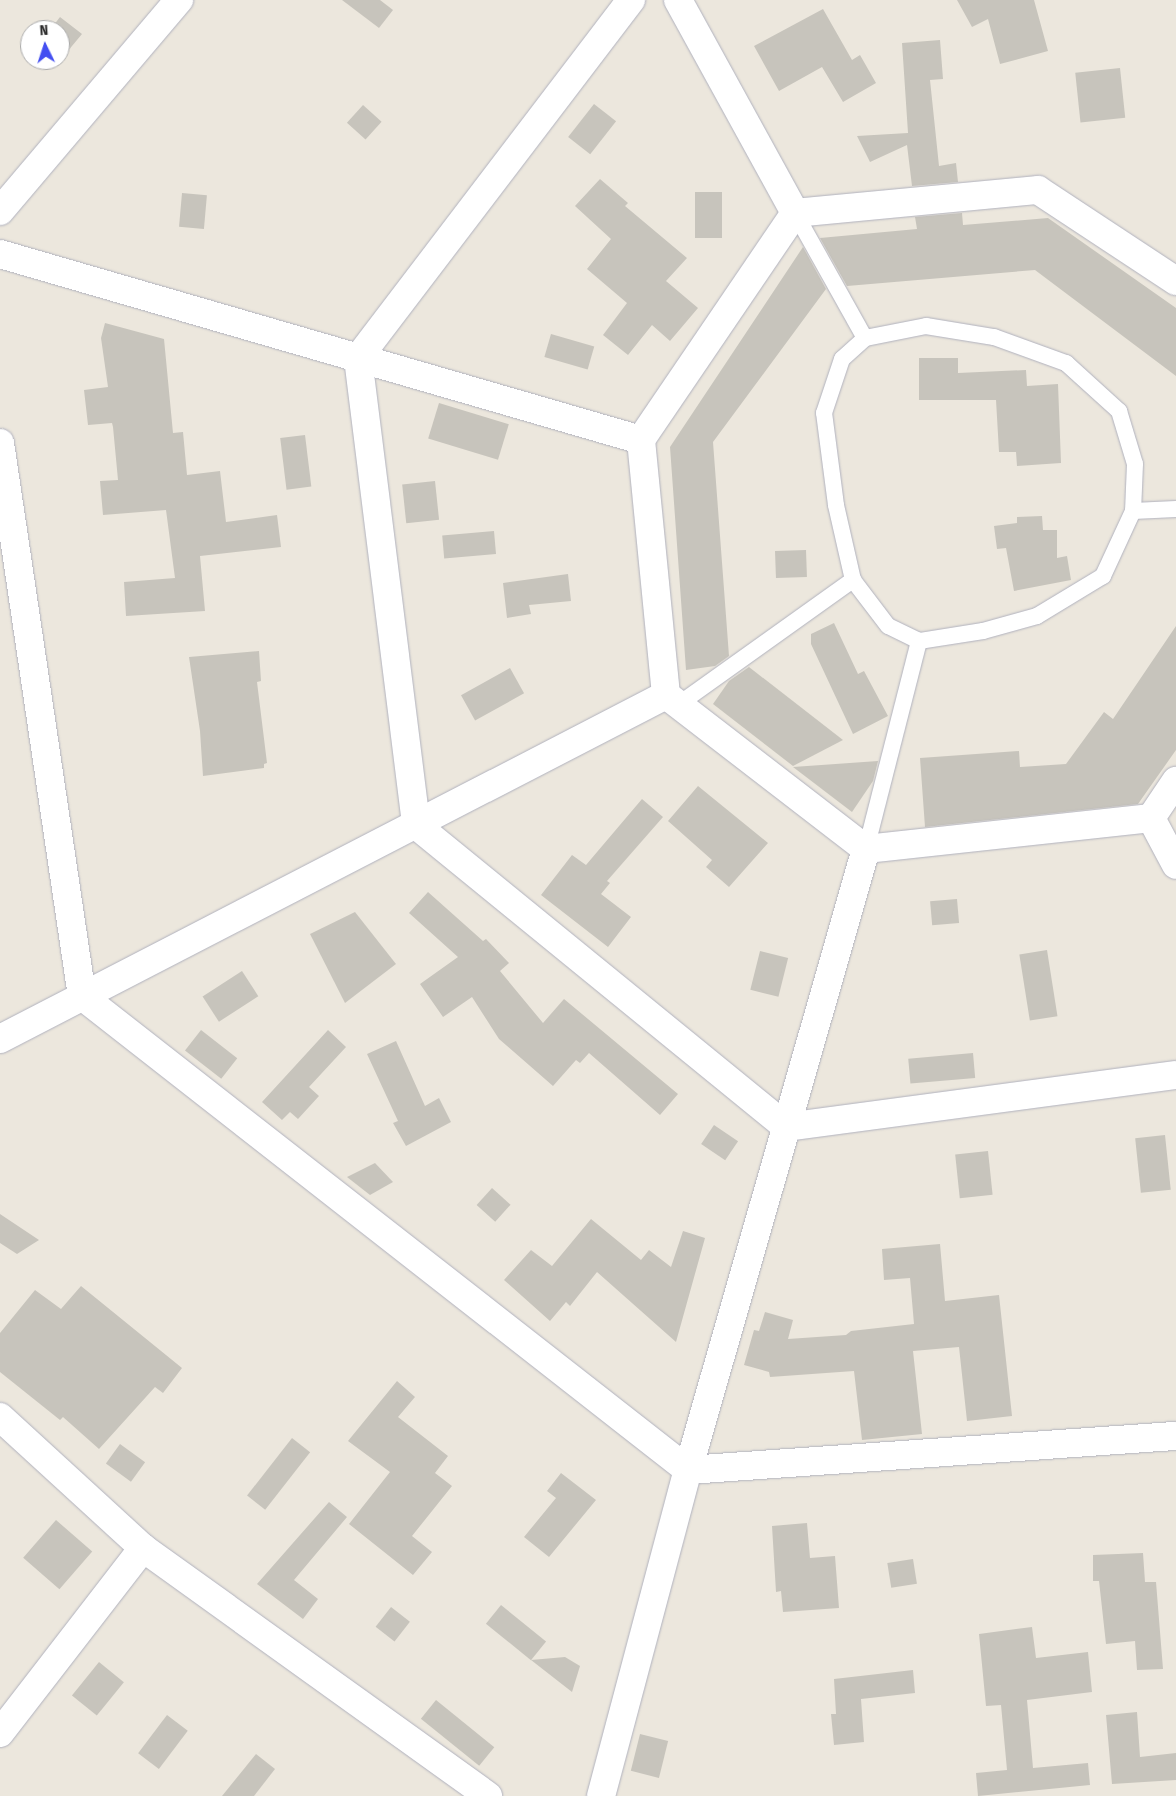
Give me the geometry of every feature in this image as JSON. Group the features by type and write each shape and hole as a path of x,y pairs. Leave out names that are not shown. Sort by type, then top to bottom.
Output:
{"street":[{"path":"0,210 179,0"},
{"path":"630,0 358,358 416,825 786,1127 1176,1075"},
{"path":"678,0 795,213"},
{"path":"795,213 1038,190 1176,281"},
{"path":"795,213 641,440 673,699 866,849 1151,818 1176,781"},
{"path":"0,254 641,440"},
{"path":"0,443 82,996 688,1470 1176,1436"},
{"path":"0,1039 416,825 673,699"},
{"path":"1151,818 1176,865"},
{"path":"601,1796 688,1470 866,849"},
{"path":"0,1417 143,1548 488,1796"},
{"path":"0,1733 143,1548"}],"lane":[{"path":"795,213 864,338"},
{"path":"926,326 994,338 1066,363 1119,411 1135,464 1133,511 1103,576 1037,616 983,631 919,642 888,626 853,580 836,505 824,414 842,359 864,338 926,326"},
{"path":"1133,511 1176,509"},
{"path":"673,699 853,580"},
{"path":"866,849 919,642"}],"building":[{"path":"342,0 380,0 393,10 379,28"},
{"path":"957,0 1034,0 1048,51 1000,64 988,19 972,27"},
{"path":"823,9 852,60 860,55 876,83 843,102 822,67 779,91 754,46"},
{"path":"70,25 82,34 70,48"},
{"path":"940,40 943,79 930,80 939,166 956,163 958,182 912,186 907,145 870,162 857,136 908,133 902,43"},
{"path":"1120,68 1125,118 1080,122 1075,73"},
{"path":"594,104 616,121 590,154 568,137"},
{"path":"363,105 382,122 366,140 347,123"},
{"path":"600,179 628,203 625,206 687,258 666,281 698,308 670,341 652,325 628,355 603,335 627,303 587,269 611,239 575,206"},
{"path":"695,192 722,192 722,238 695,238"},
{"path":"182,193 207,195 204,229 179,227"},
{"path":"962,213 963,225 1048,218 1176,308 1176,376 1035,270 847,286 820,238 917,229 915,217"},
{"path":"803,247 826,289 713,442 729,656 715,666 686,670 670,447"},
{"path":"105,323 164,339 173,433 183,432 187,475 220,471 226,522 277,515 281,547 200,556 205,611 126,616 124,582 175,578 166,510 103,515 100,481 118,480 113,427 112,423 88,425 84,390 108,387 101,338"},
{"path":"551,334 594,346 588,369 544,357"},
{"path":"919,358 958,358 958,373 1026,370 1027,386 1058,384 1061,463 1017,466 1016,452 999,452 996,400 919,400"},
{"path":"439,403 509,424 498,460 428,438"},
{"path":"305,435 311,487 287,490 280,438"},
{"path":"435,481 439,520 406,523 402,484"},
{"path":"1042,516 1043,530 1057,530 1057,558 1067,556 1071,580 1014,591 1006,548 997,549 994,526 1017,523 1017,517"},
{"path":"494,531 496,554 444,558 442,536"},
{"path":"806,550 807,577 776,578 775,551"},
{"path":"568,574 571,601 529,605 531,614 507,618 503,583"},
{"path":"834,623 858,674 864,671 888,716 853,734 811,644 811,634"},
{"path":"1176,626 1176,750 1138,804 925,827 920,758 1019,751 1020,767 1066,764 1104,712 1113,719"},
{"path":"259,651 261,681 257,682 267,763 264,764 264,768 203,776 200,731 189,657"},
{"path":"749,667 843,740 793,766 713,704 729,681"},
{"path":"510,668 524,693 475,721 461,695"},
{"path":"878,761 873,781 852,812 793,767"},
{"path":"698,786 768,843 729,887 706,867 712,860 668,821"},
{"path":"642,799 663,817 607,881 610,883 601,894 631,917 608,947 541,895 572,855 586,865"},
{"path":"428,892 483,941 486,939 509,963 500,971 543,1023 564,999 678,1094 660,1115 589,1053 580,1063 576,1060 553,1086 499,1039 472,997 443,1017 420,984 458,957 409,913"},
{"path":"957,899 959,923 932,925 930,901"},
{"path":"355,912 396,964 345,1003 310,934"},
{"path":"1047,950 1057,1016 1030,1021 1019,954"},
{"path":"760,951 788,958 778,997 750,990"},
{"path":"242,971 258,996 219,1022 203,997"},
{"path":"201,1030 237,1058 221,1079 185,1050"},
{"path":"328,1030 346,1047 309,1087 319,1096 298,1119 290,1112 282,1120 262,1102"},
{"path":"396,1041 425,1106 439,1098 451,1122 406,1146 393,1123 398,1121 367,1054"},
{"path":"973,1053 975,1078 910,1084 908,1059"},
{"path":"714,1125 738,1141 725,1160 701,1144"},
{"path":"1165,1135 1171,1190 1141,1193 1135,1138"},
{"path":"988,1151 993,1195 960,1198 955,1154"},
{"path":"375,1163 393,1182 370,1195 347,1177"},
{"path":"492,1188 511,1205 495,1222 477,1205"},
{"path":"0,1214 39,1240 17,1254 0,1243"},
{"path":"591,1219 641,1260 649,1250 671,1267 683,1231 705,1238 676,1342 597,1272 570,1306 566,1302 550,1321 504,1280 531,1250 552,1266"},
{"path":"940,1244 945,1301 999,1295 1012,1416 967,1421 959,1347 913,1351 922,1434 862,1440 854,1371 770,1377 769,1372 744,1365 754,1330 759,1331 765,1312 793,1320 788,1339 846,1335 851,1331 914,1324 910,1278 884,1280 882,1249"},
{"path":"81,1286 182,1368 163,1393 155,1387 99,1449 63,1417 60,1420 0,1372 0,1333 35,1290 61,1309"},
{"path":"397,1381 415,1397 398,1417 448,1456 435,1473 452,1486 412,1536 432,1552 413,1575 349,1524 390,1472 348,1441"},
{"path":"292,1438 310,1452 265,1510 247,1496"},
{"path":"120,1444 145,1462 131,1482 106,1463"},
{"path":"561,1473 596,1500 549,1557 524,1537 556,1498 547,1491"},
{"path":"329,1502 347,1517 294,1580 318,1599 303,1619 257,1584"},
{"path":"56,1520 92,1551 59,1589 23,1558"},
{"path":"807,1523 810,1558 835,1556 839,1608 783,1612 781,1591 776,1592 772,1526"},
{"path":"1143,1553 1145,1582 1156,1582 1163,1669 1137,1670 1135,1641 1106,1644 1099,1581 1093,1581 1093,1555"},
{"path":"913,1559 917,1584 891,1588 887,1563"},
{"path":"501,1605 546,1642 531,1660 486,1624"},
{"path":"391,1607 410,1622 395,1641 376,1627"},
{"path":"1032,1627 1036,1658 1088,1652 1092,1692 1027,1700 1033,1768 1088,1763 1090,1785 978,1796 976,1773 1007,1770 1001,1705 986,1706 979,1634"},
{"path":"565,1657 580,1666 572,1692 531,1660"},
{"path":"99,1662 124,1682 97,1716 72,1695"},
{"path":"913,1670 915,1693 861,1699 864,1742 834,1745 831,1714 836,1714 834,1679"},
{"path":"436,1700 494,1747 479,1766 421,1719"},
{"path":"1137,1712 1140,1757 1176,1753 1176,1780 1112,1784 1106,1715"},
{"path":"167,1715 188,1731 159,1769 138,1753"},
{"path":"640,1734 668,1741 659,1778 631,1771"},
{"path":"256,1754 275,1769 254,1796 222,1796"}]}
